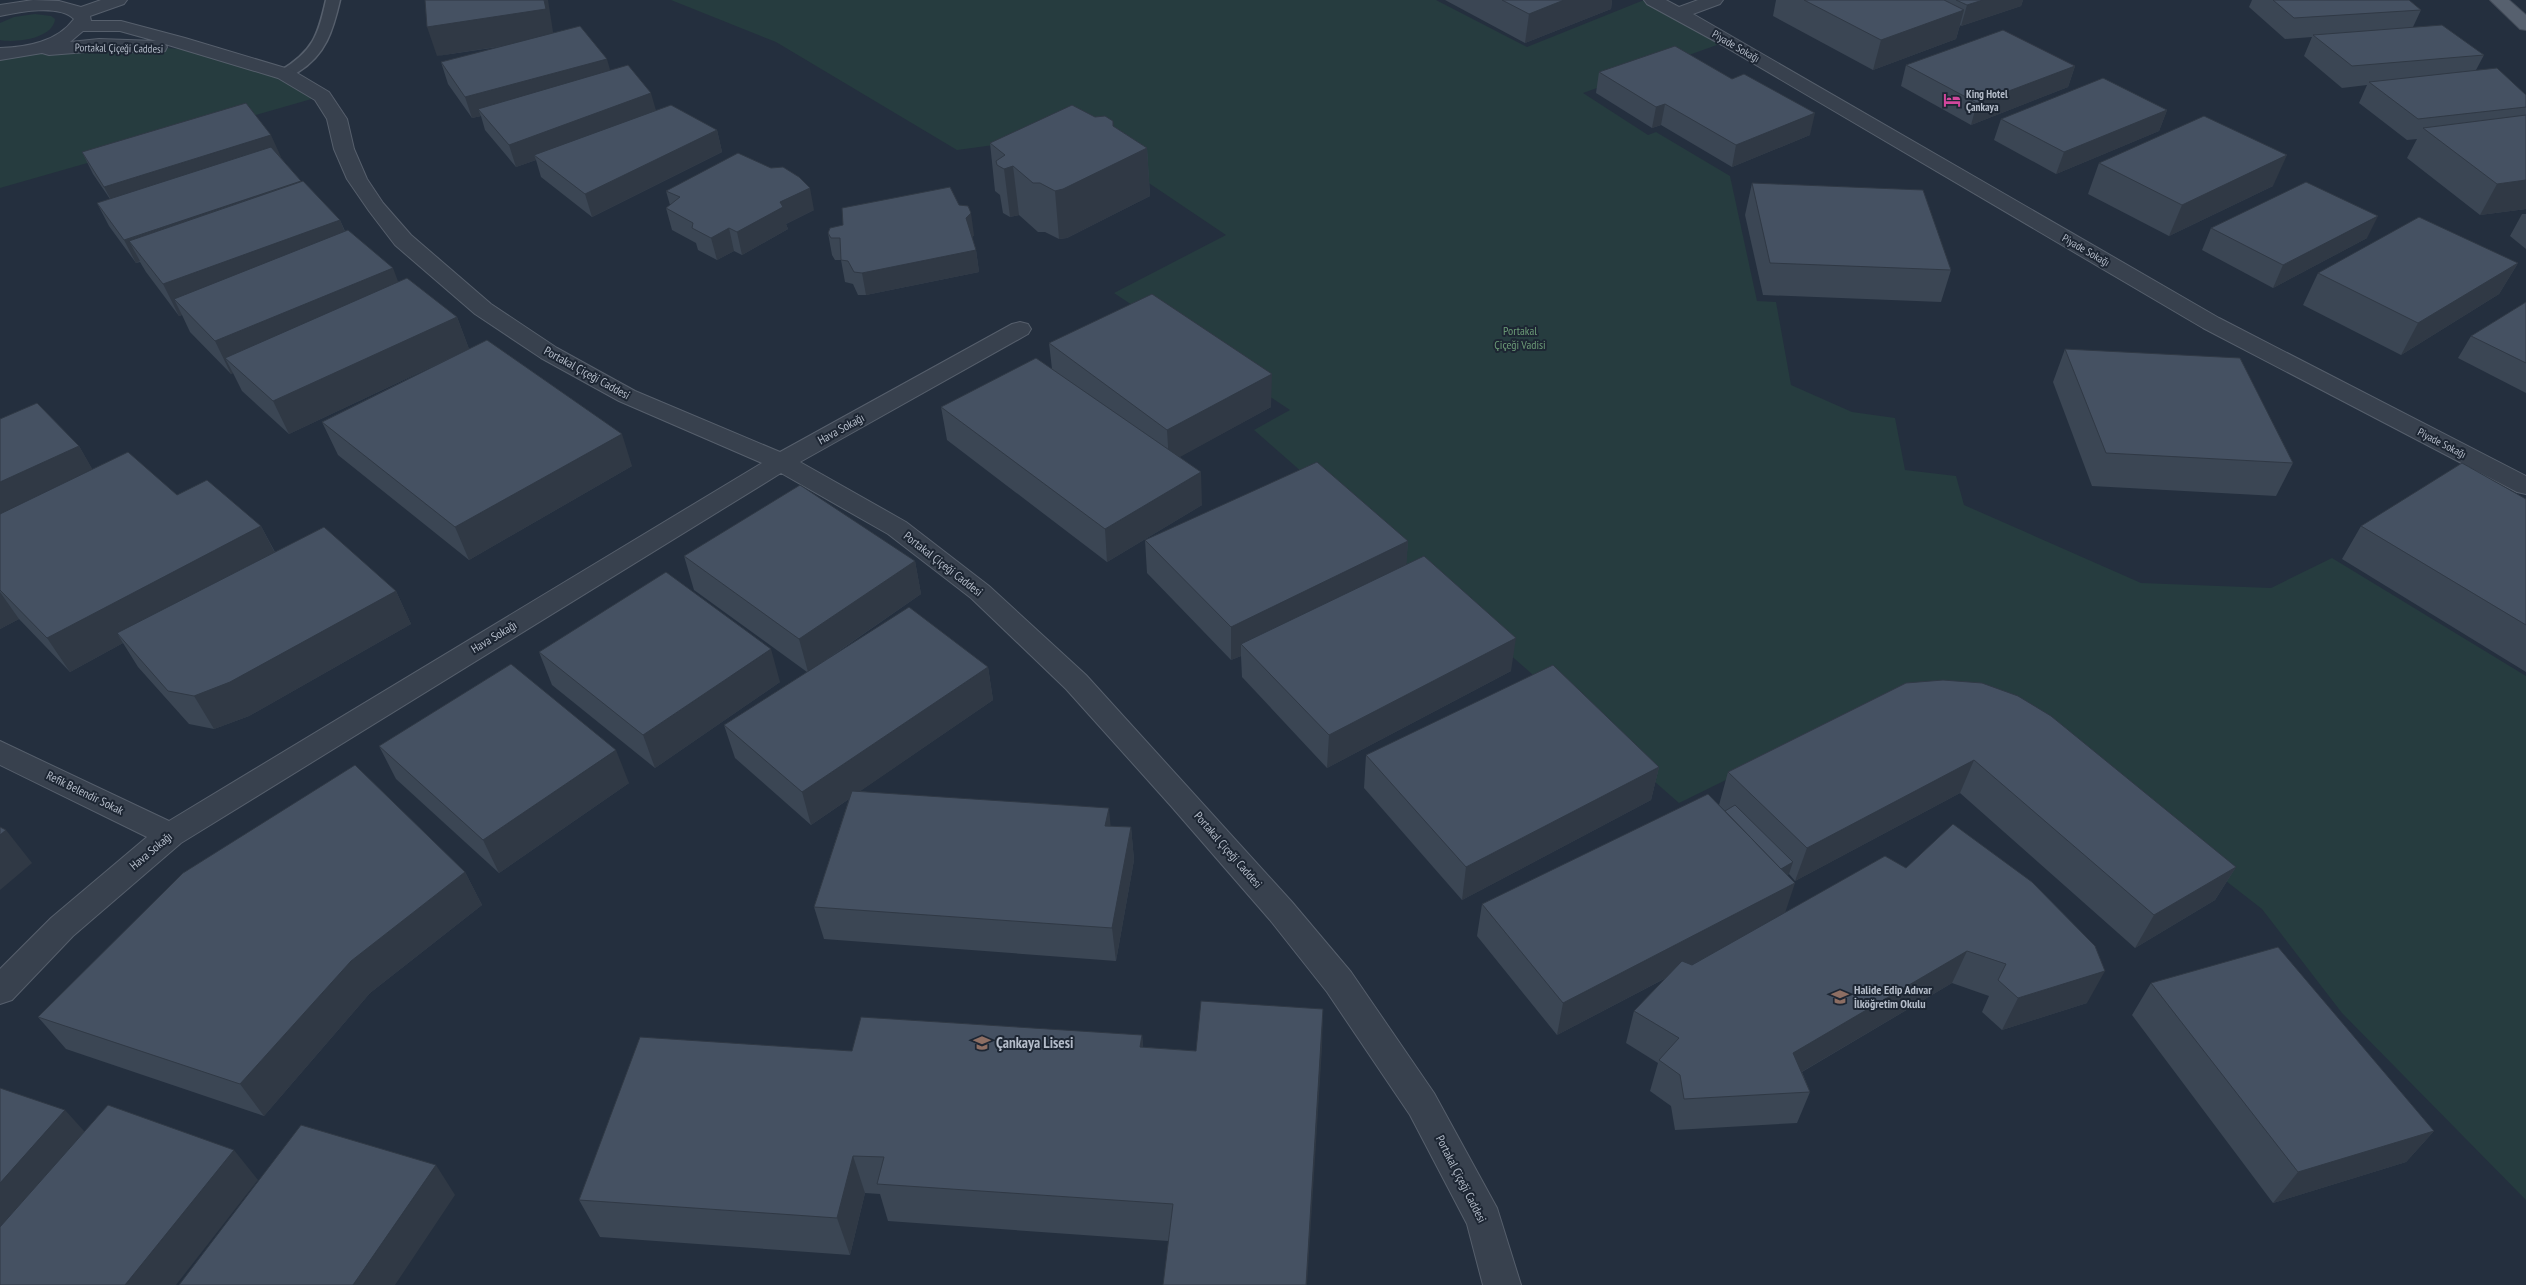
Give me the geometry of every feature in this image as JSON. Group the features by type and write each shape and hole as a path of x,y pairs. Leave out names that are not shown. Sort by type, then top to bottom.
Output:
{"main road":[{"path":"2499,0 2526,25"}],"street":[{"path":"80,19 118,0"},
{"name":"Piyade Sokağı","path":"1653,0 1737,46 2211,323 2526,486"},
{"path":"1678,14 1714,0"},
{"name":"Portakal Çiçeği Caddesi","path":"0,11 26,4 58,2 75,7 80,19"},
{"name":"Portakal Çiçeği Caddesi","path":"30,50 60,39 80,19"},
{"name":"Portakal Çiçeği Caddesi","path":"80,19 121,26 285,74 322,96 337,119 344,149 357,179 403,240 483,309 549,353 627,396 781,462 897,528 980,592 1076,682 1238,861 1339,982 1422,1104 1484,1220 1502,1285"},
{"name":"Portakal Çiçeği Caddesi","path":"0,54 99,45 208,51"},
{"name":"Hava Sokağı","path":"0,990 62,927 170,834 781,462 1020,329"},
{"name":"Refik Belendir Sokak","path":"0,752 170,834"}],"lane":[{"path":"285,74 299,66 324,38 333,0"}],"green space":[{"name":"Portakal Çiçeği Vadisi","path":"671,0 1436,0 1527,47 1644,0 1653,0 1728,41 1583,93 1648,135 1656,132 1730,176 1757,301 1776,302 1791,385 1852,412 1895,418 1905,470 1956,476 1964,505 2141,583 2271,588 2332,558 2526,676 2526,1200 2342,1013 2262,909 2037,734 1895,697 1679,803 1254,430 1290,410 1114,293 1226,235 1076,134 957,150 776,42"},
{"path":"35,14 51,16 55,19 53,26 41,35 32,38 15,41 0,40 0,23 14,17"},
{"path":"153,47 208,51 285,74 322,96 0,188 0,54"}],"building":[{"path":"425,0 544,0 546,9 427,27"},
{"path":"1502,0 1564,0 1529,14"},
{"path":"1804,0 1944,0 1964,10 1881,40"},
{"path":"1956,0 1983,0 1967,5"},
{"path":"2273,0 2409,0 2421,10 2294,18"},
{"path":"2442,25 2484,55 2352,66 2313,35"},
{"path":"580,26 607,59 465,97 441,62"},
{"path":"2003,30 2075,66 1977,103 1906,65"},
{"path":"1675,46 1732,79 1744,74 1815,113 1736,145 1665,104 1656,107 1599,72"},
{"path":"628,65 651,93 509,145 478,109"},
{"path":"2497,68 2526,95 2526,107 2418,119 2369,82"},
{"path":"2103,78 2167,110 2064,152 2001,119"},
{"path":"246,103 271,135 104,187 82,152"},
{"path":"671,105 717,130 585,194 534,155"},
{"path":"1072,105 1095,117 1105,116 1113,121 1113,126 1147,148 1063,189 1055,191 1040,183 1033,183 1013,166 1004,169 997,165 996,161 1005,155 990,143"},
{"path":"2526,115 2526,180 2497,184 2423,128"},
{"path":"2204,116 2287,155 2182,205 2099,163"},
{"path":"271,147 301,181 124,240 97,203"},
{"path":"738,153 771,168 783,167 799,177 810,188 780,202 783,207 737,232 729,228 711,238 692,228 693,223 666,208 680,197 666,191"},
{"path":"303,181 340,220 163,284 129,241"},
{"path":"2306,182 2378,216 2283,265 2211,228"},
{"path":"1752,183 1923,190 1951,270 1770,263"},
{"path":"950,187 959,205 968,206 971,213 966,218 976,250 862,273 854,272 848,261 841,260 840,238 831,238 828,233 830,228 843,225 842,208"},
{"path":"2419,217 2518,263 2418,323 2318,273"},
{"path":"348,230 393,268 215,341 174,299"},
{"path":"407,278 457,317 273,401 225,358"},
{"path":"1152,294 1272,374 1167,430 1049,343"},
{"path":"2526,302 2526,363 2471,336"},
{"path":"487,340 622,434 455,527 322,422"},
{"path":"2065,349 2240,358 2293,463 2106,453"},
{"path":"1036,358 1201,472 1105,529 941,407"},
{"path":"37,403 79,446 0,482 0,419"},
{"path":"128,452 177,495 207,480 261,526 47,638 0,590 0,514"},
{"path":"1317,462 1408,541 1231,627 1145,540"},
{"path":"2462,463 2526,499 2526,625 2361,526"},
{"path":"800,485 915,561 799,639 684,556"},
{"path":"324,527 396,591 230,682 194,696 168,691 117,633"},
{"path":"1424,556 1516,638 1329,735 1241,644"},
{"path":"666,572 771,649 643,735 539,652"},
{"path":"909,607 988,667 802,792 724,725"},
{"path":"511,664 616,750 483,840 379,746"},
{"path":"1553,665 1659,767 1466,867 1366,755"},
{"path":"1943,680 1982,683 2018,696 2051,716 2236,867 2154,915 1974,760 1807,848 1728,772 1906,683"},
{"path":"355,765 465,872 351,961 240,1084 38,1017 183,873"},
{"path":"852,791 1109,808 1105,826 1131,827 1112,928 814,907"},
{"path":"1708,794 1795,883 1563,1003 1482,904"},
{"path":"1735,805 1793,862 1781,869 1725,811"},
{"path":"1953,824 2032,882 2095,946 2105,971 2018,998 1998,980 2006,964 1967,951 1793,1053 1810,1092 1684,1099 1680,1075 1659,1060 1679,1038 1634,1011 1682,961 1692,965 1885,856 1906,868"},
{"path":"0,827 6,830 0,835"},
{"path":"2278,947 2434,1131 2298,1172 2151,983"},
{"path":"1201,1001 1323,1009 1306,1285 1163,1285 1173,1204 877,1184 884,1157 853,1156 837,1218 579,1200 640,1037 852,1051 861,1017 1142,1035 1140,1047 1196,1051"},
{"path":"0,1088 65,1110 0,1183"},
{"path":"108,1105 234,1150 125,1285 0,1285 0,1227"},
{"path":"301,1125 436,1165 353,1285 179,1285"}],"place":[{"name":"King Hotel Çankaya","path":"1952,100"},
{"name":"Halide Edip Adıvar İlköğretim Okulu","path":"1840,997"},
{"name":"Çankaya Lisesi","path":"982,1043"}]}
